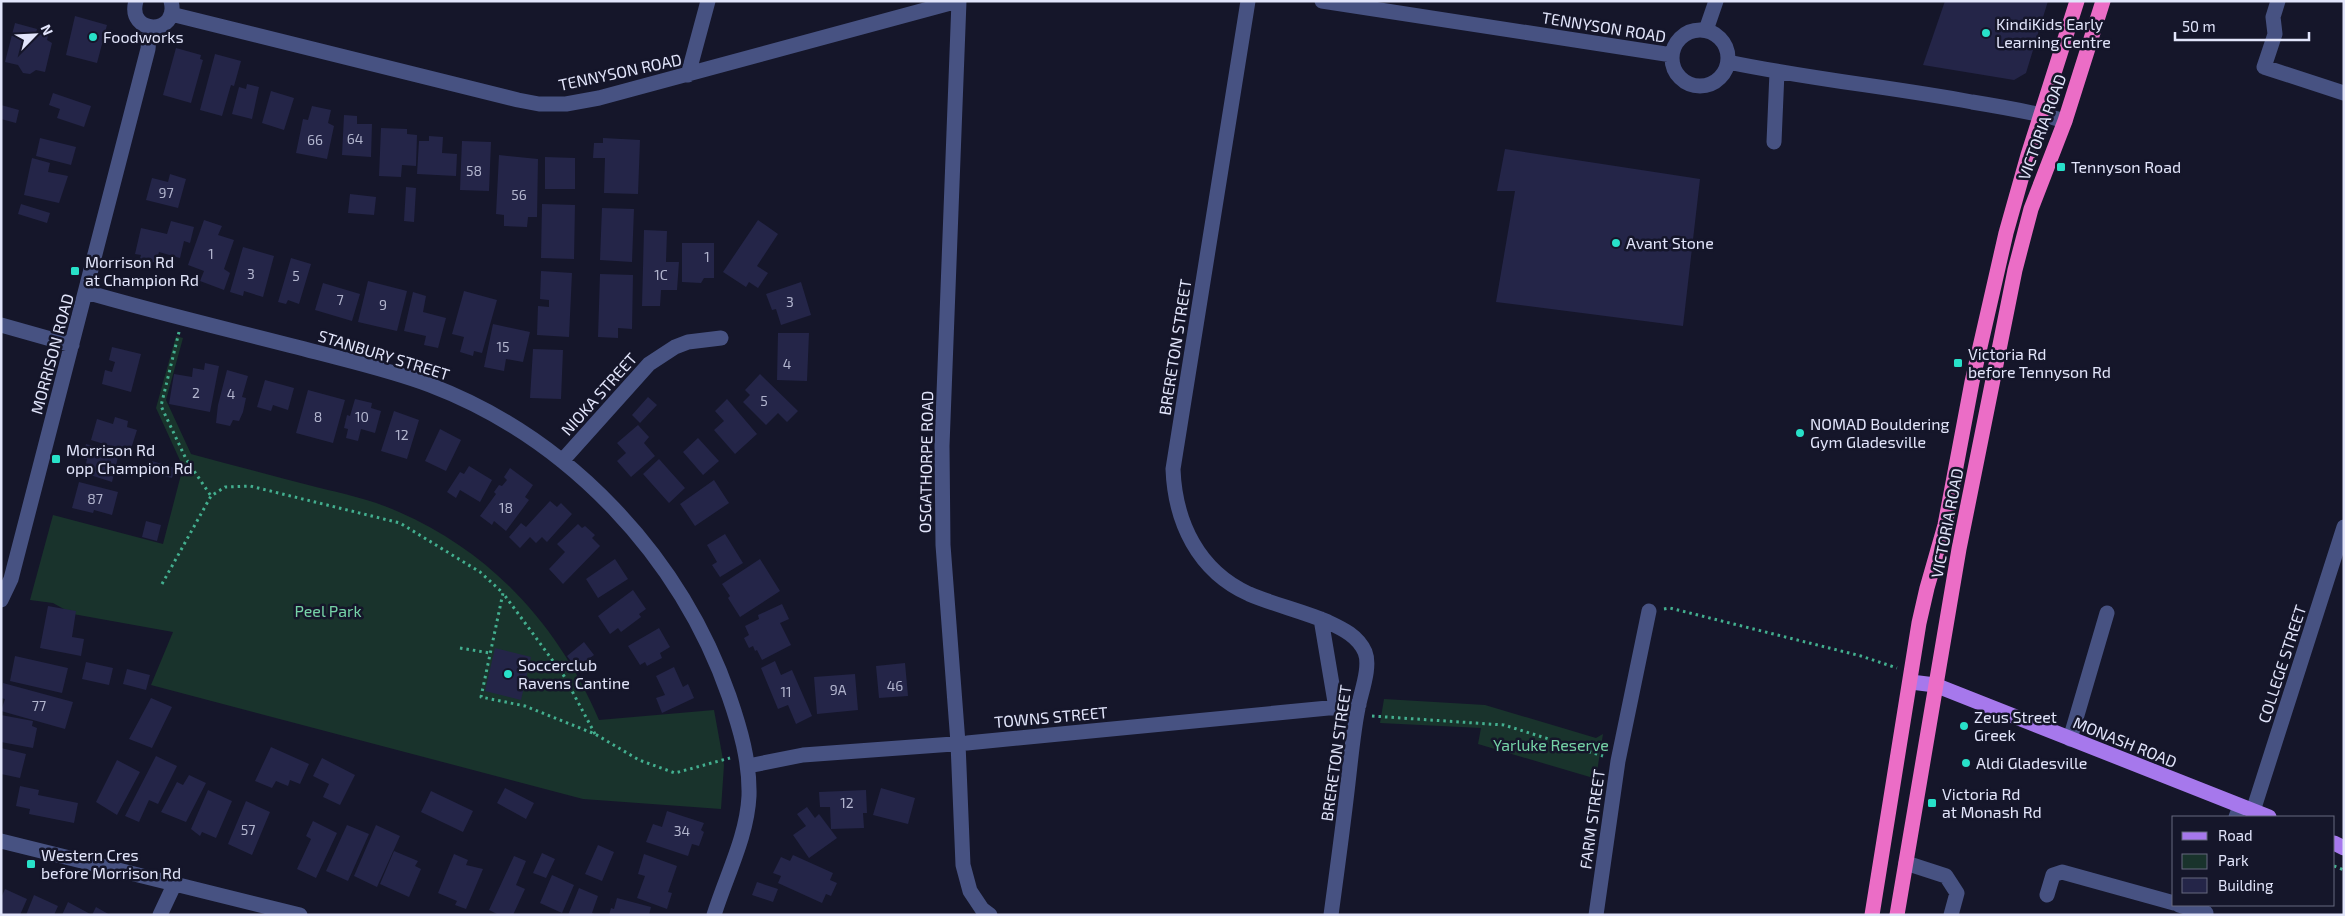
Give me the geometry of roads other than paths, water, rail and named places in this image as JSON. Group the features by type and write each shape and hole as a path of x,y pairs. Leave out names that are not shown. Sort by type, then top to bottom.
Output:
{"highway":[{"name":"VICTORIA ROAD","path":"1872,915 1920,623 1945,525 1974,373 2006,233 2040,114 2077,1"},
{"name":"VICTORIA ROAD","path":"1898,915 1934,685 1958,549 2015,270 2032,209 2064,121 2103,1"}],"main road":[{"name":"MONASH ROAD","path":"1911,682 1934,685 2243,811 2264,816"}],"street":[{"path":"688,75 708,1"},
{"name":"TENNYSON ROAD","path":"171,8 539,104 566,104 599,98 688,75 958,1"},
{"name":"OSGATHORPE ROAD","path":"958,1 942,446 943,545 958,743 963,865 970,891 982,908 990,915"},
{"name":"BRERETON STREET","path":"1248,1 1173,469 1173,485 1176,504 1190,539 1206,562 1218,574 1250,594 1321,619 1354,636 1365,652 1367,664 1358,710 1331,915"},
{"name":"TENNYSON ROAD","path":"1322,1 1368,4 1672,55"},
{"path":"1706,30 1716,1"},
{"path":"2278,1 2273,17 2275,34 2264,67 2344,93"},
{"path":"131,2 136,16 144,25 150,27 165,23 171,8"},
{"name":"MORRISON ROAD","path":"1,600 11,578 86,292 148,49 150,27"},
{"path":"1706,30 1719,37 1726,47 1728,62 1722,76 1712,84 1703,86 1682,80 1675,70 1672,55 1679,39 1689,32 1706,30"},
{"path":"1728,62 1777,72 1941,96 2040,114 2064,121"},
{"path":"1774,142 1777,72"},
{"name":"STANBURY STREET","path":"86,292 380,369 429,385 479,407 502,420 562,461 615,510 638,535 676,586 700,627 735,714 747,760 749,797 744,828 714,915"},
{"path":"1,326 72,345"},
{"name":"NIOKA STREET","path":"562,461 649,364 675,347 688,342 721,338"},
{"name":"COLLEGE STREET","path":"2243,811 2344,527"},
{"name":"FARM STREET","path":"1596,915 1618,761 1649,611"},
{"path":"2070,739 2107,613"},
{"name":"BRERETON STREET","path":"1321,619 1336,708"},
{"name":"TOWNS STREET","path":"747,760 958,743 1336,708 1358,710"},
{"path":"1,841 300,915"},
{"path":"1906,863 1946,876 1956,892 1951,915"},
{"path":"2046,895 2054,875 2062,872 2172,902"},
{"path":"160,915 175,883"},
{"path":"2183,906 2207,911"}],"place":[{"name":"KindiKids Early Learning Centre","path":"1986,33"},
{"name":"Foodworks","path":"93,37"},
{"name":"Tennyson Road","path":"2061,167"},
{"name":"Avant Stone","path":"1616,243"},
{"name":"Morrison Rd at Champion Rd","path":"75,271"},
{"name":"Victoria Rd before Tennyson Rd","path":"1958,363"},
{"name":"NOMAD Bouldering Gym Gladesville","path":"1800,433"},
{"name":"Morrison Rd opp Champion Rd","path":"56,459"},
{"name":"Soccerclub Ravens Cantine","path":"508,674"},
{"name":"Zeus Street Greek","path":"1964,726"},
{"name":"Aldi Gladesville","path":"1966,763"},
{"name":"Victoria Rd at Monash Rd","path":"1932,803"},
{"name":"Western Cres before Morrison Rd","path":"31,864"}],"park label":[{"name":"Peel Park","path":"328,611"},
{"name":"Yarluke Reserve","path":"1551,745"}]}
